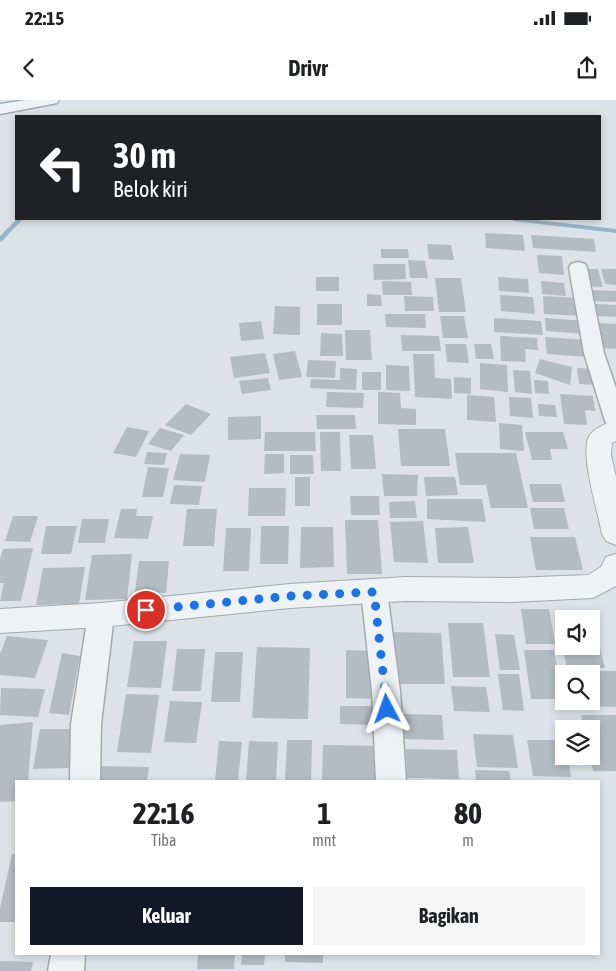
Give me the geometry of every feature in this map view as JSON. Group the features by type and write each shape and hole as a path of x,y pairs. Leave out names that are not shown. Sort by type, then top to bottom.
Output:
{"street":[{"path":"0,109 52,100"},
{"path":"578,268 594,353 616,421"},
{"path":"616,428 600,439 598,455 616,534"},
{"path":"0,621 101,615 290,596 406,589 512,590 593,586 611,575 616,565"},
{"path":"374,592 386,691 391,780"},
{"path":"85,780 86,724 101,615"},
{"path":"66,971 68,955"}],"building":[{"path":"485,233 523,235 525,251 486,248"},
{"path":"531,235 594,239 596,252 533,248"},
{"path":"427,244 451,245 454,260 429,259"},
{"path":"381,249 408,249 409,258 381,258"},
{"path":"537,255 562,256 564,275 539,273"},
{"path":"408,260 425,261 428,278 410,278"},
{"path":"373,264 405,264 406,279 374,280"},
{"path":"578,269 598,269 603,287 582,286"},
{"path":"601,269 616,269 616,285 605,284"},
{"path":"316,277 339,277 339,291 316,291"},
{"path":"498,277 528,279 529,293 499,291"},
{"path":"435,278 461,278 466,312 439,312"},
{"path":"382,281 411,282 412,295 383,295"},
{"path":"541,281 564,283 566,296 542,294"},
{"path":"588,290 616,291 616,302 590,301"},
{"path":"367,294 381,295 382,306 367,306"},
{"path":"500,295 533,297 535,314 501,311"},
{"path":"404,296 433,297 434,311 405,311"},
{"path":"543,296 579,298 582,316 544,314"},
{"path":"317,304 342,304 342,325 317,325"},
{"path":"595,304 616,305 616,317 598,316"},
{"path":"275,306 300,307 300,335 273,334"},
{"path":"385,314 425,314 426,328 386,327"},
{"path":"440,316 464,316 468,338 443,338"},
{"path":"494,318 541,321 543,335 494,332"},
{"path":"545,318 584,321 586,334 546,331"},
{"path":"261,321 264,339 241,341 239,323"},
{"path":"595,323 616,324 616,349 600,348"},
{"path":"345,330 370,330 372,360 346,360"},
{"path":"321,333 342,334 343,356 320,356"},
{"path":"401,335 439,336 441,351 402,351"},
{"path":"500,336 537,338 538,350 525,349 526,362 501,361"},
{"path":"545,337 587,340 589,357 547,354"},
{"path":"445,344 466,344 469,363 447,362"},
{"path":"474,344 491,344 494,359 476,359"},
{"path":"295,351 302,377 279,380 273,354"},
{"path":"265,353 270,373 234,378 230,357"},
{"path":"413,354 434,354 435,378 451,379 452,399 415,397"},
{"path":"540,359 572,367 570,385 535,373"},
{"path":"308,360 336,361 335,378 306,377"},
{"path":"480,363 507,365 508,392 480,389"},
{"path":"386,365 409,366 410,391 386,390"},
{"path":"340,368 357,369 356,390 310,388 311,379 340,380"},
{"path":"577,368 595,369 597,385 579,384"},
{"path":"513,370 530,371 532,394 515,392"},
{"path":"362,372 381,372 381,390 362,390"},
{"path":"454,377 471,378 471,394 454,393"},
{"path":"268,378 271,390 242,394 239,381"},
{"path":"534,380 548,381 549,394 535,393"},
{"path":"327,392 364,393 363,408 326,407"},
{"path":"378,392 400,393 401,408 416,409 416,425 378,424"},
{"path":"560,394 593,396 595,411 585,410 587,425 564,424"},
{"path":"467,395 494,397 496,422 467,420"},
{"path":"509,397 531,398 533,418 510,416"},
{"path":"186,404 211,414 191,435 165,425"},
{"path":"538,404 555,405 557,417 539,416"},
{"path":"316,415 355,415 356,429 317,429"},
{"path":"261,416 261,439 228,440 228,417"},
{"path":"499,423 522,425 524,451 500,449"},
{"path":"127,427 149,431 136,457 113,453"},
{"path":"160,428 184,435 171,451 148,444"},
{"path":"398,429 445,429 450,466 401,466"},
{"path":"265,432 315,432 316,451 264,451"},
{"path":"320,432 340,432 341,471 321,471"},
{"path":"525,432 563,432 568,449 550,449 552,460 532,460"},
{"path":"349,435 373,435 376,469 351,469"},
{"path":"147,452 167,453 164,465 144,464"},
{"path":"455,453 516,453 528,508 491,508 486,485 460,485"},
{"path":"180,454 210,455 205,482 173,480"},
{"path":"265,454 284,454 284,473 264,474"},
{"path":"290,455 313,455 314,474 290,474"},
{"path":"148,467 169,468 163,497 142,497"},
{"path":"382,474 418,475 417,496 384,496"},
{"path":"295,477 310,477 310,506 295,506"},
{"path":"424,477 455,477 458,495 426,496"},
{"path":"529,484 561,484 565,502 533,502"},
{"path":"174,485 202,486 199,505 170,504"},
{"path":"249,488 286,488 285,516 248,516"},
{"path":"350,496 379,496 380,515 351,515"},
{"path":"427,499 482,499 486,522 427,519"},
{"path":"415,501 417,518 390,518 389,502"},
{"path":"530,508 564,508 569,529 534,529"},
{"path":"121,509 137,509 136,516 153,516 148,539 114,538"},
{"path":"187,509 217,509 214,546 183,546"},
{"path":"13,516 38,516 30,542 5,541"},
{"path":"82,519 109,519 105,543 78,543"},
{"path":"345,520 378,520 382,574 347,574"},
{"path":"423,521 428,563 394,562 390,522"},
{"path":"46,526 77,526 71,554 41,554"},
{"path":"261,526 289,526 288,564 260,564"},
{"path":"301,527 333,527 334,567 300,568"},
{"path":"468,527 474,563 438,563 435,528"},
{"path":"226,528 251,528 249,571 223,571"},
{"path":"530,537 575,537 583,570 536,570"},
{"path":"33,548 21,601 0,601 4,583 0,583 0,559 3,549"},
{"path":"132,554 127,599 85,600 92,555"},
{"path":"139,561 169,561 166,593 135,592"},
{"path":"85,567 79,604 36,605 43,568"},
{"path":"521,609 549,609 555,644 526,644"},
{"path":"448,623 483,623 490,677 453,677"},
{"path":"388,632 441,633 445,684 390,684"},
{"path":"495,634 514,635 520,670 500,670"},
{"path":"7,636 48,640 35,678 0,675 0,654"},
{"path":"134,641 167,641 161,688 127,687"},
{"path":"257,647 310,648 308,719 252,718"},
{"path":"600,648 605,668 600,668 600,665 566,665 564,655 600,655"},
{"path":"177,649 205,649 201,691 172,691"},
{"path":"346,650 376,651 377,699 346,698"},
{"path":"524,650 554,650 557,665 555,665 555,699 531,699"},
{"path":"215,652 243,652 240,702 211,702"},
{"path":"62,653 80,656 69,715 49,713"},
{"path":"600,671 616,671 616,707 600,707"},
{"path":"498,674 519,674 524,711 503,710"},
{"path":"451,686 486,687 490,712 454,711"},
{"path":"1,688 45,689 38,717 0,715"},
{"path":"126,694 159,695 151,753 117,752"},
{"path":"170,701 202,702 196,743 164,742"},
{"path":"340,706 380,706 381,725 340,724"},
{"path":"400,714 442,715 444,740 401,739"},
{"path":"581,715 616,715 616,771 593,771 592,765 600,765 600,720 582,720"},
{"path":"33,722 28,780 15,780 15,801 0,802 0,725"},
{"path":"40,729 75,729 69,768 33,769"},
{"path":"473,734 513,735 518,768 477,767"},
{"path":"287,740 312,740 311,780 285,780"},
{"path":"527,740 555,740 555,765 569,765 571,777 533,776"},
{"path":"219,741 242,742 238,780 215,780"},
{"path":"249,741 278,742 276,780 246,780"},
{"path":"323,745 383,746 384,780 322,780"},
{"path":"406,749 457,750 459,779 407,778"},
{"path":"99,766 149,767 147,780 96,780"},
{"path":"475,770 509,771 511,780 476,780"},
{"path":"12,854 15,854 15,922 0,922 0,908"},
{"path":"198,955 235,955 234,969 197,969"},
{"path":"242,955 265,955 264,965 241,965"},
{"path":"285,955 323,955 323,963 285,962"},
{"path":"0,961 33,962 31,971 0,971"}],"waterway":[{"path":"0,240 19,220"},
{"path":"522,220 616,231"}],"route":[{"path":"146,610 290,596 374,592 387,709"}]}
